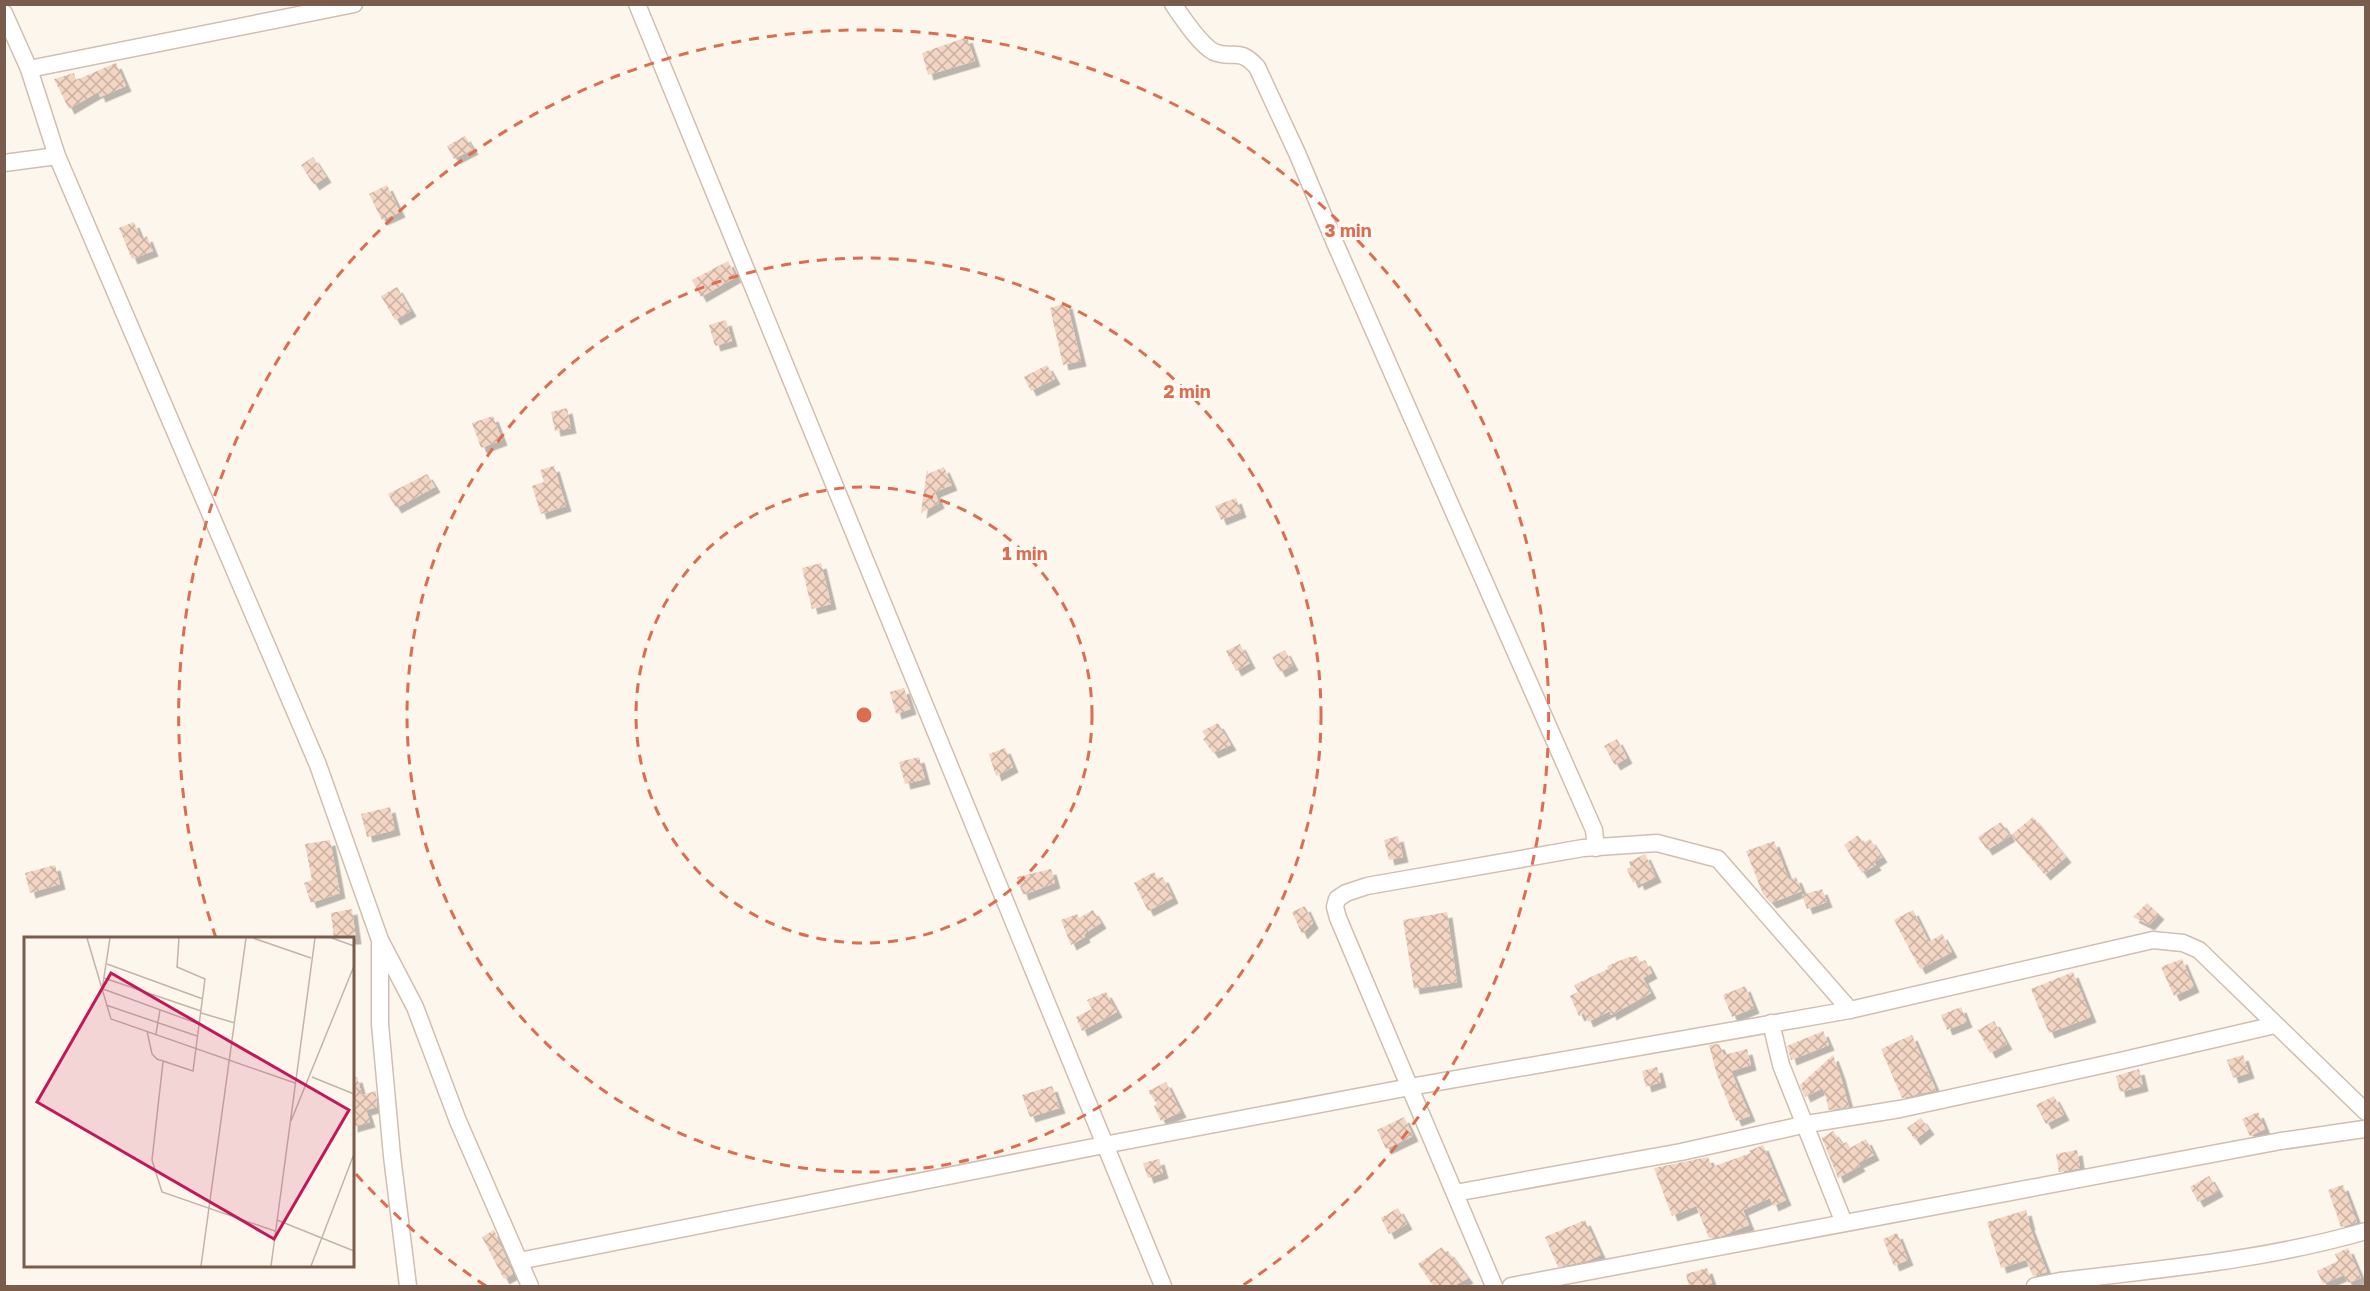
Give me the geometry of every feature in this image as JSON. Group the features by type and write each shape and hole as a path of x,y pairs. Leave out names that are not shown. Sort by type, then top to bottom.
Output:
{"street":[{"path":"29,69 354,4"},
{"path":"637,4 1163,1287"},
{"path":"1173,4 1211,51 1221,54 1240,54 1249,58 1257,67 1298,153 1335,243 1585,808 1594,830 1596,848"},
{"path":"4,13 29,69 57,156 318,765 380,940 415,1007 458,1121 530,1287"},
{"path":"4,163 57,156"},
{"path":"1494,1287 1338,918 1335,907 1337,899 1346,893 1367,886 1583,848 1657,843 1718,859 1850,1010"},
{"path":"380,940 380,1024 392,1156 408,1287"},
{"path":"519,1261 1410,1087 1850,1010 2153,940 2183,943 2199,950 2275,1025 2364,1121 2269,1143 1511,1287"},
{"path":"1772,1023 1781,1065 1807,1124 1844,1223"},
{"path":"1455,1193 1681,1152 1807,1124 1911,1106 2275,1025"},
{"path":"2035,1287 2060,1281 2232,1260 2318,1245 2366,1231"}],"building":[{"path":"967,37 975,61 928,75 922,53"},
{"path":"116,63 126,86 100,97 98,92 69,109 54,79 74,73 76,80"},
{"path":"465,136 473,149 454,159 447,146"},
{"path":"313,157 326,177 314,185 301,165"},
{"path":"387,185 400,212 382,220 369,194"},
{"path":"134,222 141,239 147,236 153,251 132,259 119,228"},
{"path":"728,261 736,277 701,297 692,280"},
{"path":"397,287 411,311 395,320 381,296"},
{"path":"1067,303 1081,361 1063,365 1050,308"},
{"path":"726,320 732,341 715,346 709,325"},
{"path":"1047,365 1055,379 1031,391 1024,377"},
{"path":"567,408 571,428 555,431 551,412"},
{"path":"493,416 502,440 481,448 472,423"},
{"path":"554,466 566,506 541,514 532,486 544,482 540,470"},
{"path":"944,467 952,485 935,492 939,503 921,513 927,470 928,474"},
{"path":"427,474 435,487 396,508 388,494"},
{"path":"1236,498 1241,512 1221,520 1215,506"},
{"path":"821,563 831,604 812,609 802,568"},
{"path":"1240,644 1250,663 1236,671 1226,651"},
{"path":"1285,650 1293,665 1280,672 1272,657"},
{"path":"904,688 911,709 896,714 890,692"},
{"path":"1218,723 1231,745 1213,753 1203,739 1206,737 1202,731"},
{"path":"1617,739 1627,758 1615,765 1604,746"},
{"path":"1005,748 1013,767 996,776 989,754"},
{"path":"919,757 925,779 905,784 899,762"},
{"path":"390,807 395,830 367,837 361,814"},
{"path":"2033,817 2066,857 2045,875 2011,835"},
{"path":"2001,822 2010,836 1987,850 1978,837"},
{"path":"1858,835 1863,843 1870,839 1882,857 1874,862 1876,865 1862,873 1844,845"},
{"path":"1398,836 1403,857 1389,860 1384,840"},
{"path":"330,840 340,893 311,903 304,883 312,880 305,844"},
{"path":"1774,841 1789,880 1796,877 1802,891 1771,903 1763,894 1746,851"},
{"path":"1645,854 1656,877 1639,885 1637,880 1633,883 1627,869 1631,867 1629,862"},
{"path":"55,865 60,884 30,893 25,873"},
{"path":"1051,869 1055,883 1023,895 1017,877"},
{"path":"1154,872 1157,878 1163,877 1173,898 1148,911 1134,883"},
{"path":"1822,889 1827,902 1807,909 1802,895"},
{"path":"2147,903 2159,914 2149,925 2133,917"},
{"path":"1305,906 1313,923 1302,934 1292,912"},
{"path":"352,909 356,939 354,937 334,937 331,913"},
{"path":"1093,910 1101,923 1084,934 1085,937 1071,945 1061,920 1077,914 1079,918"},
{"path":"1913,910 1929,942 1942,934 1952,952 1920,969 1894,920"},
{"path":"1447,912 1457,982 1414,989 1403,920"},
{"path":"1637,956 1640,963 1645,960 1652,973 1643,978 1651,993 1611,1015 1610,1011 1588,1022 1584,1013 1579,1016 1570,996 1578,992 1574,985 1608,969 1607,966"},
{"path":"2182,959 2194,987 2174,996 2161,967"},
{"path":"2073,972 2091,1017 2049,1033 2031,989"},
{"path":"1745,986 1754,1008 1732,1017 1723,995"},
{"path":"1106,992 1117,1012 1082,1031 1076,1017 1092,1009 1087,1000"},
{"path":"1961,1007 1967,1022 1947,1030 1941,1015"},
{"path":"1994,1021 2007,1044 1990,1053 1978,1030"},
{"path":"1823,1031 1829,1045 1791,1060 1787,1046"},
{"path":"1912,1035 1936,1090 1902,1098 1881,1049"},
{"path":"1719,1044 1724,1055 1747,1049 1751,1065 1731,1071 1750,1116 1736,1121 1717,1075 1709,1045"},
{"path":"1833,1055 1849,1107 1829,1110 1823,1088 1805,1097 1800,1085"},
{"path":"2243,1055 2249,1073 2233,1078 2227,1060"},
{"path":"1657,1067 1661,1082 1646,1087 1642,1071"},
{"path":"2139,1069 2143,1086 2120,1092 2116,1076"},
{"path":"357,1077 362,1095 376,1091 377,1107 366,1110 370,1122 354,1126 354,1078"},
{"path":"1166,1082 1181,1112 1161,1121 1154,1106 1157,1104 1148,1091"},
{"path":"1052,1086 1060,1108 1030,1117 1022,1095"},
{"path":"2054,1096 2064,1115 2046,1124 2036,1105"},
{"path":"2258,1112 2265,1129 2250,1136 2242,1119"},
{"path":"1404,1117 1413,1136 1386,1149 1377,1130"},
{"path":"1921,1118 1929,1129 1915,1140 1907,1128"},
{"path":"1833,1131 1842,1144 1847,1142 1850,1148 1866,1139 1874,1155 1858,1163 1860,1166 1838,1178 1822,1138"},
{"path":"1763,1145 1786,1200 1773,1206 1770,1198 1743,1210 1749,1225 1722,1236 1709,1238 1696,1206 1672,1216 1654,1168 1708,1157 1712,1167 1751,1153 1749,1151"},
{"path":"2077,1150 2080,1168 2059,1172 2056,1154"},
{"path":"1159,1159 1163,1173 1148,1178 1143,1163"},
{"path":"2209,1176 2218,1191 2198,1202 2190,1187"},
{"path":"2343,1185 2357,1222 2341,1227 2328,1190"},
{"path":"1398,1208 1407,1224 1389,1234 1381,1218"},
{"path":"2026,1210 2029,1225 2047,1272 2033,1276 2026,1260 2001,1268 1987,1222"},
{"path":"1585,1220 1601,1255 1587,1261 1558,1267 1545,1237"},
{"path":"494,1230 513,1274 504,1279 482,1237"},
{"path":"1897,1233 1908,1260 1894,1266 1883,1239"},
{"path":"1442,1247 1445,1252 1448,1251 1468,1278 1452,1287 1434,1287 1418,1264"},
{"path":"2348,1248 2361,1278 2348,1283 2344,1275 2323,1284 2317,1271 2338,1261 2335,1254"},
{"path":"1707,1268 1712,1283 1701,1287 1689,1287 1686,1274"}]}
